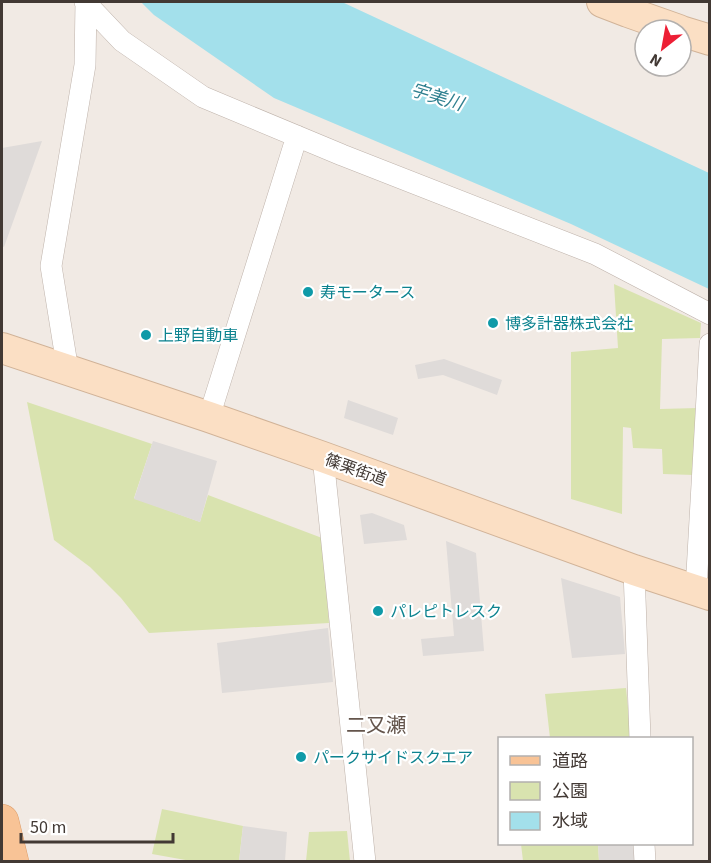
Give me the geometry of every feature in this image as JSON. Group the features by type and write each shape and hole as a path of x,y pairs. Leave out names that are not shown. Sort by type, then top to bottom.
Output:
{"main road":[{"path":"602,2 645,18"},
{"path":"693,34 710,40"},
{"name":"篠栗街道","path":"2,348 209,417 703,593"},
{"path":"2,821 12,861"}],"street":[{"path":"85,2 122,41 203,97 595,254 710,314"},
{"path":"68,371 51,266 85,64 85,2"},
{"path":"209,417 297,136"},
{"path":"703,593 710,344"},
{"path":"323,457 365,861"},
{"path":"634,570 640,737"},
{"path":"644,845 645,861"}],"green space":[{"path":"614,284 701,323 700,338 662,339 660,409 698,408 694,475 663,474 662,449 633,448 631,428 623,427 622,514 571,499 571,352 618,348"},
{"path":"27,402 152,444 134,498 200,522 208,495 322,538 329,623 149,633 121,598 90,567 54,540"},
{"path":"626,688 631,737 550,737 545,694"},
{"path":"162,809 243,826 239,861 191,861 152,854"},
{"path":"347,831 350,861 306,861 309,832"},
{"path":"521,845 598,845 599,861 523,861"}],"shaded area":[{"path":"42,141 4,247 2,246 2,148"},
{"path":"444,359 502,380 497,395 443,375 418,379 415,365"},
{"path":"348,400 398,418 393,435 344,418"},
{"path":"153,441 217,461 200,522 134,499"},
{"path":"372,513 404,525 407,540 364,544 360,515"},
{"path":"446,541 476,553 484,651 423,656 421,639 454,636"},
{"path":"561,578 620,597 625,654 572,658"},
{"path":"328,628 333,682 222,693 217,643"},
{"path":"243,826 287,832 285,861 239,861"},
{"path":"598,845 638,845 639,861 599,861"}],"water":[{"name":"宇美川","path":"141,2 342,2 709,173 709,289 571,224 274,98 154,15"}],"place":[{"name":"寿モータース","path":"308,292"},
{"name":"博多計器株式会社","path":"493,323"},
{"name":"上野自動車","path":"146,335"},
{"name":"パレピトレスク","path":"378,611"},
{"name":"パークサイドスクエア","path":"301,757"}],"district":[{"name":"二又瀬","path":"376,725"}]}
